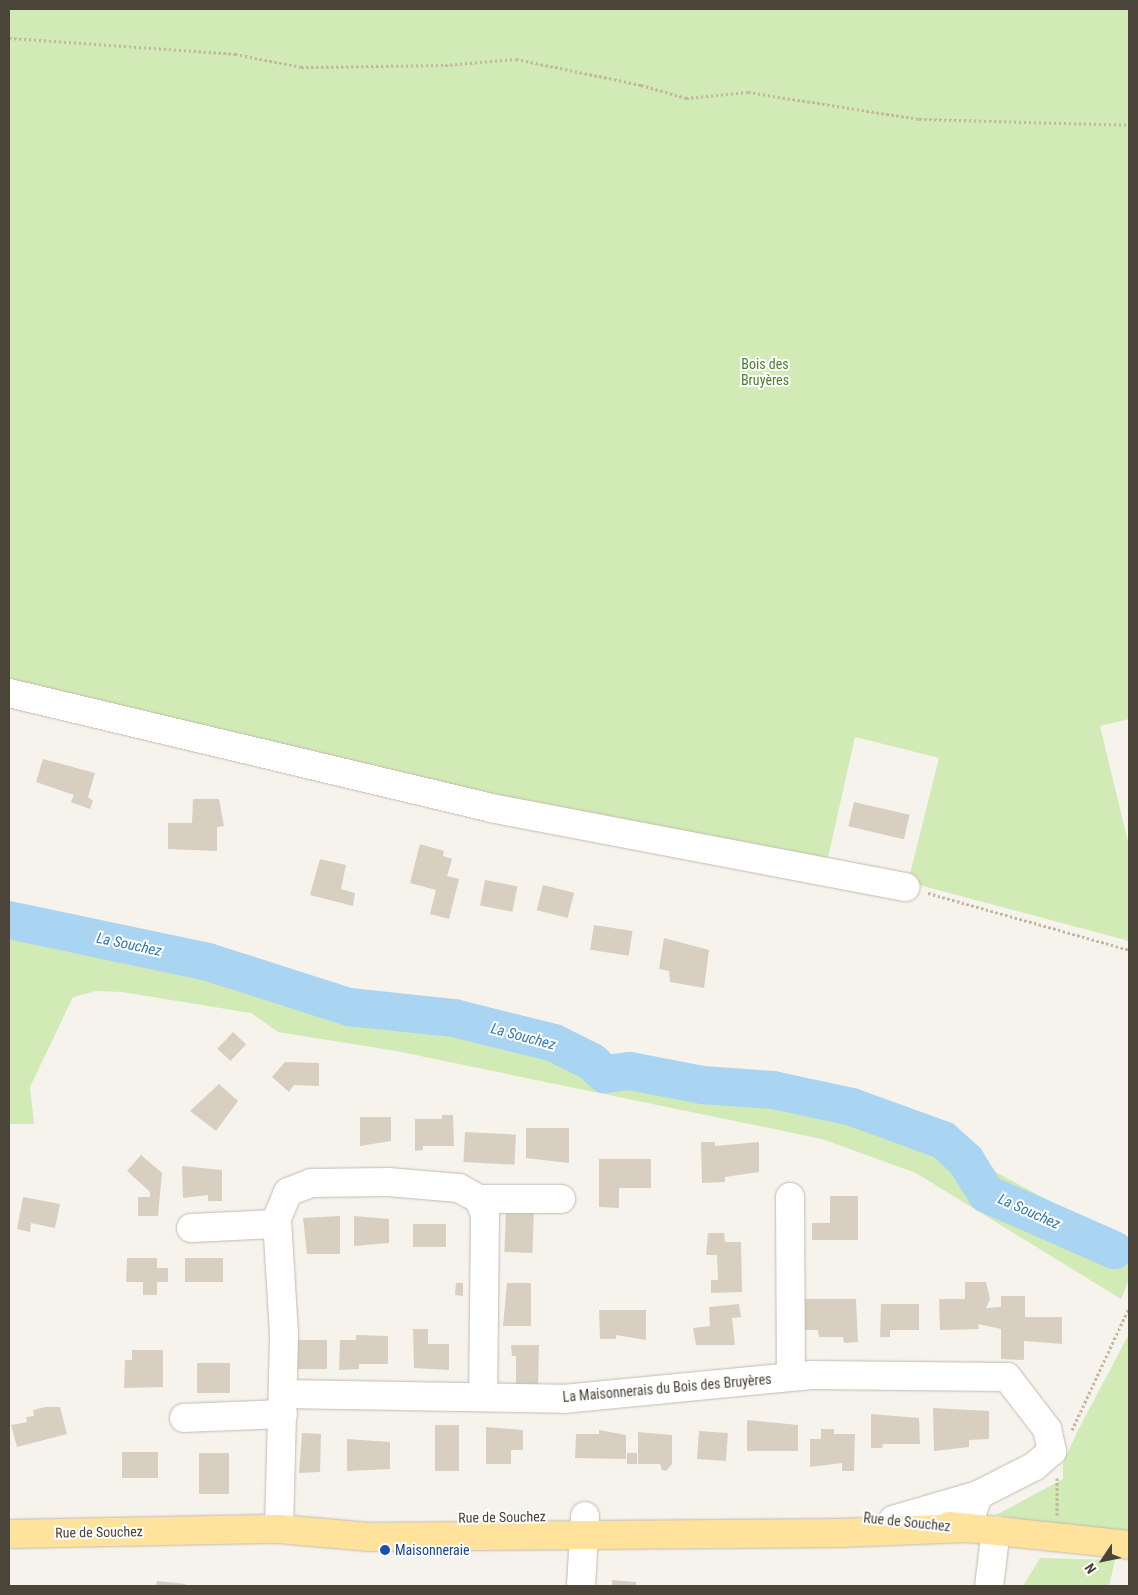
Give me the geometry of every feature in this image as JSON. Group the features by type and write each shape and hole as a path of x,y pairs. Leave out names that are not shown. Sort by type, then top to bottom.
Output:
{"main road":[{"name":"Rue de Souchez","path":"585,1525 845,1516 967,1528"},
{"name":"Rue de Souchez","path":"9,1534 279,1529 328,1520 585,1525 840,1533 967,1528"},
{"path":"967,1528 1129,1545"}],"street":[{"path":"9,693 491,808 906,887"},
{"path":"279,1529 283,1404 277,1224 288,1192 311,1183 459,1188 479,1199 561,1199"},
{"name":"La Maisonnerais du Bois des Bruyères","path":"790,1197 791,1376"},
{"path":"479,1199 485,1215 483,1395"},
{"path":"191,1228 277,1224"},
{"name":"La Maisonnerais du Bois des Bruyères","path":"184,1418 283,1404 483,1395 563,1399 791,1376 1007,1377 1064,1436"},
{"path":"893,1520 978,1495 1045,1459 1064,1436"},
{"path":"967,1528 978,1495"},
{"path":"581,1586 585,1525"},
{"path":"989,1586 996,1530"}],"path":[{"path":"9,38 235,54 301,67 445,65 516,59 641,84 686,98 748,92 920,119 1129,124"},
{"path":"906,887 1129,950"},
{"path":"1064,1436 1129,1308"},
{"path":"1054,1537 1058,1470"}],"green space":[{"name":"Bois des Bruyères","path":"9,9 1129,9 1129,719 1100,726 1129,846 1129,941 908,882 939,758 855,737 827,862 560,813 9,686"},
{"path":"27,906 193,941 276,967 323,991 382,993 418,1006 483,1017 608,1060 803,1083 862,1095 969,1139 990,1169 1106,1231 1129,1239 1129,1279 1121,1299 916,1173 822,1139 396,1051 278,1032 251,1013 122,992 96,991 73,997 30,1087 34,1124 9,1124 9,907"},
{"path":"1129,1334 1129,1537 996,1515 1063,1479 1063,1463 1078,1430"},
{"path":"1040,1558 1115,1560 1109,1586 1023,1586"}],"building":[{"path":"43,759 95,773 88,797 93,801 90,809 71,802 74,795 36,782"},
{"path":"193,799 219,799 224,826 217,827 217,851 168,849 168,823 192,823"},
{"path":"854,802 910,815 904,839 848,826"},
{"path":"420,844 444,851 443,856 452,859 447,876 459,879 449,919 430,914 436,890 410,883"},
{"path":"320,859 346,865 341,889 355,893 353,906 310,895"},
{"path":"485,880 517,886 512,912 480,906"},
{"path":"543,885 574,893 568,918 537,910"},
{"path":"594,925 633,931 629,956 590,950"},
{"path":"664,938 709,950 704,988 670,982 669,971 659,969"},
{"path":"233,1032 246,1044 230,1061 217,1049"},
{"path":"285,1062 319,1063 319,1086 294,1085 289,1092 272,1077"},
{"path":"219,1084 238,1101 216,1131 190,1111"},
{"path":"442,1115 453,1115 454,1146 423,1146 423,1150 415,1151 415,1119 442,1119"},
{"path":"360,1117 391,1117 391,1141 360,1146"},
{"path":"526,1128 569,1128 569,1163 526,1158"},
{"path":"465,1132 516,1135 514,1165 463,1162"},
{"path":"701,1142 715,1142 715,1146 759,1142 759,1172 725,1177 725,1182 702,1183"},
{"path":"141,1155 162,1173 158,1216 138,1216 138,1197 150,1197 150,1192 127,1171"},
{"path":"599,1159 651,1159 651,1188 619,1188 619,1208 599,1207"},
{"path":"182,1166 222,1170 222,1201 208,1201 208,1195 183,1198"},
{"path":"830,1196 858,1196 858,1240 812,1240 812,1223 830,1223"},
{"path":"23,1197 60,1204 55,1228 31,1223 30,1232 17,1229"},
{"path":"506,1207 534,1208 532,1253 504,1252"},
{"path":"340,1216 340,1254 307,1254 303,1218"},
{"path":"354,1216 389,1219 389,1243 354,1246"},
{"path":"413,1224 446,1224 446,1247 413,1247"},
{"path":"708,1233 724,1233 725,1242 741,1242 742,1292 711,1293 711,1280 718,1280 717,1255 706,1255"},
{"path":"127,1258 157,1258 157,1268 168,1268 168,1282 157,1282 157,1295 143,1295 143,1282 126,1282"},
{"path":"185,1258 223,1258 223,1282 185,1282"},
{"path":"965,1282 986,1282 990,1299 986,1308 1001,1307 1001,1296 1025,1296 1025,1317 1062,1317 1062,1344 1024,1341 1024,1360 1001,1359 1001,1329 978,1324 979,1329 940,1330 939,1299 965,1299"},
{"path":"456,1283 463,1283 463,1296 455,1295"},
{"path":"507,1283 531,1283 531,1326 503,1326"},
{"path":"797,1299 856,1299 858,1342 844,1343 843,1337 819,1337 818,1330 797,1330"},
{"path":"739,1304 741,1317 732,1318 735,1345 696,1345 693,1328 710,1326 709,1307"},
{"path":"881,1304 919,1304 919,1330 890,1330 890,1337 880,1337"},
{"path":"599,1310 646,1310 646,1340 616,1335 616,1339 600,1339"},
{"path":"413,1329 428,1329 428,1344 449,1344 449,1370 414,1368"},
{"path":"356,1335 388,1336 388,1364 359,1364 359,1369 339,1370 340,1340 356,1340"},
{"path":"294,1340 327,1340 327,1369 294,1369"},
{"path":"511,1345 539,1345 538,1386 516,1386 516,1356 512,1356"},
{"path":"132,1350 163,1350 163,1387 124,1388 125,1360 132,1360"},
{"path":"197,1363 230,1363 230,1393 197,1393"},
{"path":"45,1407 60,1407 67,1434 17,1447 11,1425 27,1422 26,1417 34,1416 33,1410"},
{"path":"933,1408 989,1411 989,1439 969,1440 969,1447 934,1451"},
{"path":"871,1414 919,1418 920,1444 883,1444 882,1448 871,1448"},
{"path":"747,1420 798,1425 798,1451 747,1451"},
{"path":"435,1425 459,1425 459,1471 435,1471"},
{"path":"486,1427 523,1430 523,1450 511,1450 511,1464 486,1464"},
{"path":"821,1429 834,1429 834,1434 855,1434 854,1471 842,1471 842,1463 810,1467 810,1439 821,1439"},
{"path":"599,1430 626,1435 626,1459 575,1458 576,1434 599,1434"},
{"path":"699,1431 728,1433 726,1461 697,1459"},
{"path":"638,1432 672,1435 672,1464 666,1471 662,1470 660,1464 638,1464"},
{"path":"302,1433 321,1434 320,1472 299,1473"},
{"path":"347,1439 390,1442 390,1469 347,1471"},
{"path":"122,1452 158,1452 158,1478 122,1478"},
{"path":"199,1453 229,1453 229,1494 199,1494"},
{"path":"627,1453 637,1453 637,1464 627,1464"},
{"path":"612,1580 636,1582 636,1586 612,1586"},
{"path":"157,1581 185,1584 185,1586 156,1586"}],"waterway":[{"name":"La Souchez","path":"9,920 208,962 349,1007 454,1018 554,1043 592,1062 605,1074 630,1071 702,1085 773,1090 852,1107 943,1140 966,1161 987,1194 1114,1250"}],"place":[{"name":"Maisonneraie","path":"385,1550"}]}
